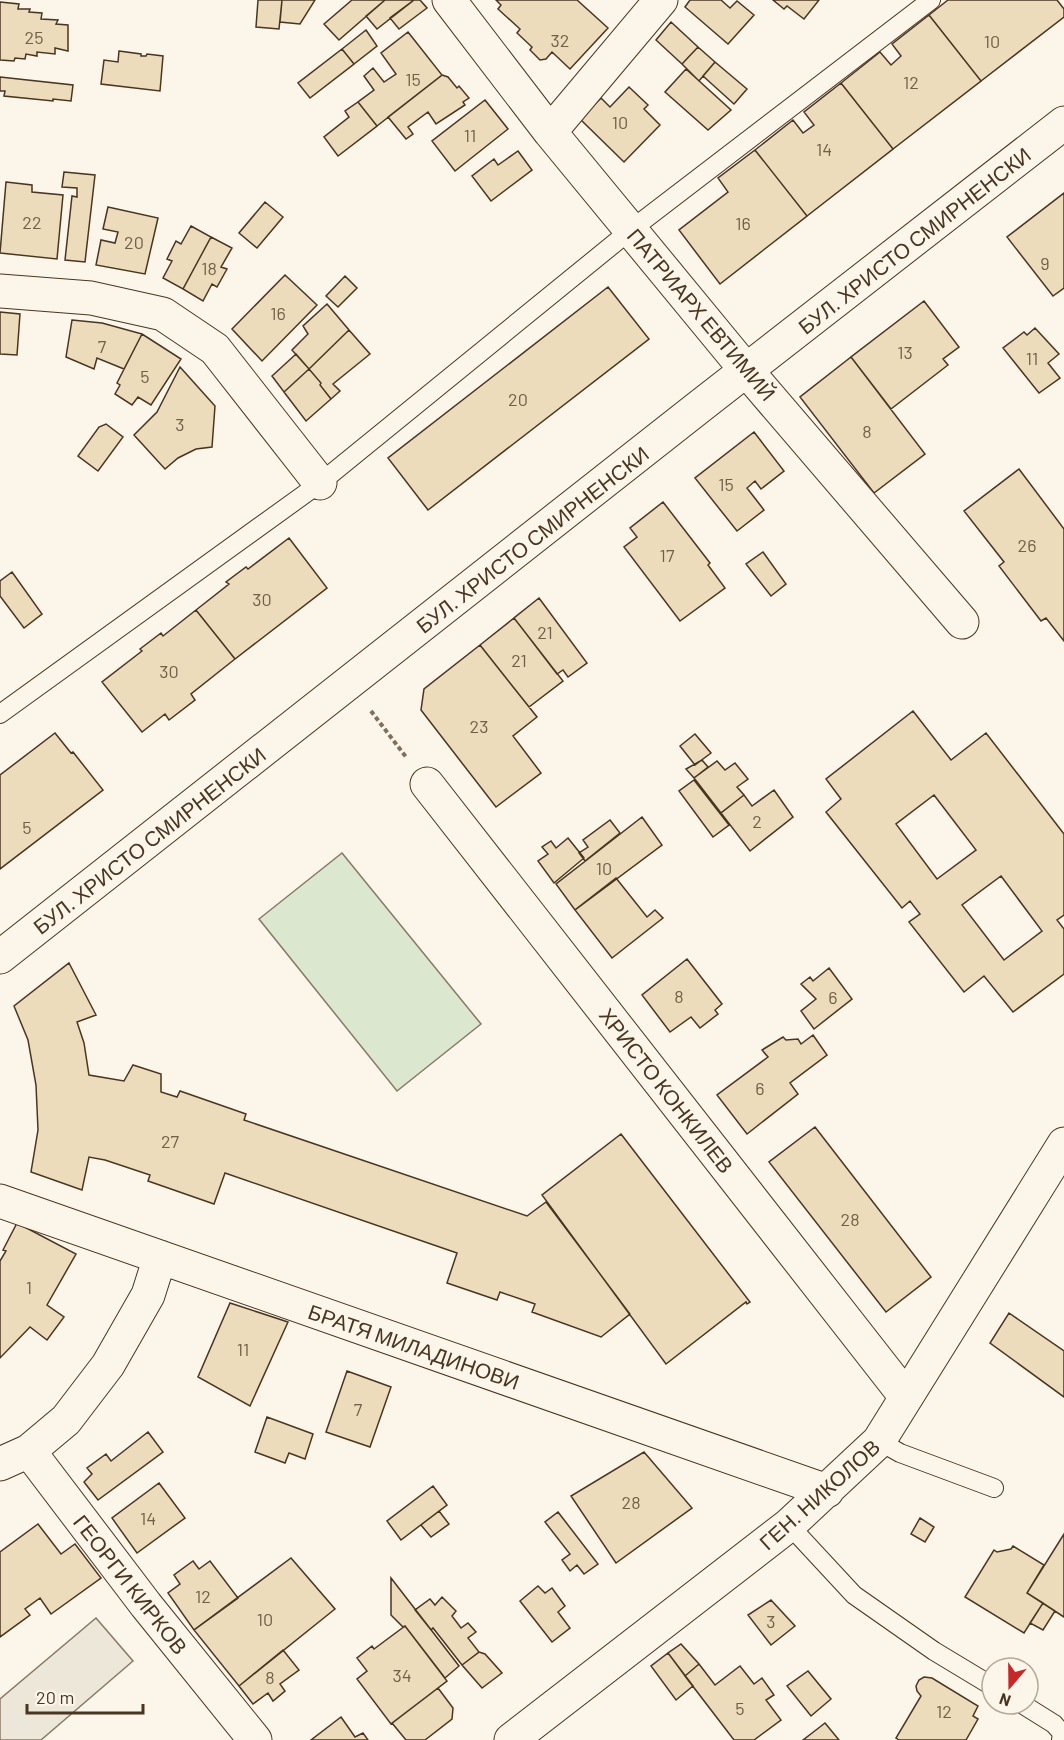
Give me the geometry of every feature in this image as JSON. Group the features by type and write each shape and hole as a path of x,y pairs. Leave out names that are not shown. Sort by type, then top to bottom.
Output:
{"street":[{"name":"ПАТРИАРХ ЕВТИМИЙ","path":"449,0 550,132 746,370 962,621"},
{"path":"550,132 661,0"},
{"name":"БУЛ. ХРИСТО СМИРНЕНСКИ","path":"0,957 1064,123"},
{"path":"0,291 91,298 163,314 215,350 320,483"},
{"name":"ХРИСТО КОНКИЛЕВ","path":"427,784 906,1397"},
{"name":"ГЕН. НИКОЛОВ","path":"511,1740 789,1525 879,1442 1064,1144"},
{"name":"БРАТЯ МИЛАДИНОВИ","path":"0,1201 827,1491"},
{"path":"14,1457 66,1420 108,1365 148,1295 160,1257"},
{"name":"ГЕОРГИ КИРКОВ","path":"14,1457 146,1605 255,1740"}],"lane":[{"path":"0,714 320,483 632,229 931,0"},
{"path":"879,1442 900,1453 994,1488"},
{"path":"789,1525 854,1595 934,1651 980,1679"},
{"path":"1040,1715 1054,1724 1062,1733 1061,1740"}],"path":[{"path":"349,684 427,784"}],"green space":[{"path":"342,853 481,1024 397,1091 259,919"}],"shaded area":[{"path":"96,1618 133,1661 41,1740 0,1740 0,1699"}],"building":[{"path":"258,0 282,0 279,29 256,27"},
{"path":"282,0 315,0 300,24 280,22"},
{"path":"352,0 385,0 339,40 324,24"},
{"path":"385,0 414,0 377,29 366,16"},
{"path":"414,0 420,0 427,8 399,29 390,18"},
{"path":"496,0 577,0 608,28 570,69 552,52 546,59 540,60 530,50 532,47 517,33 520,29 498,9 501,5"},
{"path":"690,0 721,0 730,8 737,1 754,15 728,44 685,7"},
{"path":"773,0 819,0 804,19 787,6 784,9"},
{"path":"948,0 1057,0 1064,9 1064,17 981,81 929,15"},
{"path":"0,2 19,4 18,9 30,9 29,12 42,13 41,19 58,20 56,24 68,25 68,51 55,48 55,54 37,52 37,56 26,54 25,59 0,60"},
{"path":"929,15 981,81 893,149 841,83 880,52 891,65 901,56 892,44"},
{"path":"671,22 698,47 682,64 656,40"},
{"path":"366,30 377,46 354,64 342,49"},
{"path":"408,32 442,75 377,126 358,102 374,90 364,76 373,68 384,82 396,74 381,53"},
{"path":"698,47 715,62 699,81 682,64"},
{"path":"342,49 354,64 310,98 298,83"},
{"path":"119,51 141,54 141,56 147,54 163,56 160,91 101,84 104,60 118,62"},
{"path":"715,62 747,89 734,104 703,76"},
{"path":"686,69 731,110 708,130 665,92"},
{"path":"442,75 448,77 457,88 459,86 469,98 463,102 465,105 436,124 428,112 408,127 413,134 406,139 388,117"},
{"path":"0,77 73,85 71,101 4,96 5,91 0,91"},
{"path":"841,83 893,149 807,216 755,150 793,120 803,133 814,125 804,112"},
{"path":"629,87 648,105 644,109 660,125 624,162 580,119 601,98 610,107"},
{"path":"485,100 508,129 455,171 432,141"},
{"path":"358,102 377,126 338,156 324,137 349,117 345,111"},
{"path":"755,150 807,216 720,284 679,230 728,192 718,178"},
{"path":"518,151 532,170 491,201 472,176 494,159 498,165"},
{"path":"64,172 95,175 85,262 65,260 72,196 77,197 77,188 62,187"},
{"path":"6,182 32,185 32,192 63,195 57,259 0,253"},
{"path":"1064,193 1064,288 1053,296 1007,237"},
{"path":"265,202 283,217 257,248 239,233"},
{"path":"108,207 158,218 145,274 96,265 101,240 115,243 118,232 103,229"},
{"path":"191,226 211,237 183,289 163,278 172,261 167,259 176,241 181,244"},
{"path":"211,237 232,248 221,267 227,269 217,287 212,284 203,301 183,289"},
{"path":"285,275 317,305 262,361 232,329"},
{"path":"345,276 357,288 338,307 326,296"},
{"path":"608,287 649,339 428,510 388,458"},
{"path":"924,301 959,347 943,359 948,365 891,409 851,357"},
{"path":"327,304 349,330 309,369 292,350 308,334 303,326"},
{"path":"0,312 20,314 17,355 0,354"},
{"path":"72,320 102,323 142,334 124,369 97,358 94,369 66,357"},
{"path":"1035,328 1059,354 1048,363 1060,378 1039,393 1003,348 1024,332 1027,335"},
{"path":"349,330 370,354 333,384 340,391 331,399 309,369"},
{"path":"142,334 181,359 151,405 138,397 132,405 115,394 120,385 117,383"},
{"path":"296,354 309,369 284,392 272,376"},
{"path":"851,357 925,454 874,493 800,397"},
{"path":"180,367 215,406 212,447 196,449 178,458 165,469 134,435 157,412"},
{"path":"309,369 331,399 306,421 284,392"},
{"path":"106,424 123,437 98,471 78,456 99,427"},
{"path":"754,432 784,471 761,489 755,481 747,488 764,510 737,531 695,478"},
{"path":"1019,469 1064,529 1064,641 1046,618 1041,621 999,566 1004,562 964,511"},
{"path":"663,502 710,563 708,565 725,588 680,621 624,547 637,537 630,528"},
{"path":"289,538 327,588 235,659 196,610 229,584 226,582 246,567 248,569"},
{"path":"763,552 786,584 771,596 746,564"},
{"path":"12,572 42,614 24,628 0,596 0,581"},
{"path":"539,598 587,663 568,677 563,670 557,674 514,618"},
{"path":"196,610 235,659 191,694 195,700 169,720 165,714 142,732 102,682 142,651 140,649 161,633 163,636"},
{"path":"514,618 563,681 529,707 480,645"},
{"path":"480,645 537,717 513,736 541,773 496,807 421,710 424,689"},
{"path":"913,711 951,760 986,733 1064,834 1064,915 1057,920 1064,929 1064,974 1013,1012 984,976 964,992 909,922 920,914 910,901 902,908 826,812 841,799 826,779","holes":["934,795 976,850 937,879 896,824","1001,876 1042,931 1004,960 962,905"]},
{"path":"55,733 103,790 0,869 0,775"},
{"path":"695,734 711,753 695,765 680,746"},
{"path":"702,760 708,767 694,778 686,769"},
{"path":"717,761 725,770 735,763 748,779 737,787 744,795 721,813 694,778"},
{"path":"694,780 729,825 713,837 679,791"},
{"path":"774,790 793,817 750,851 721,813 744,795 752,806"},
{"path":"642,817 662,845 575,910 556,884"},
{"path":"610,820 620,833 585,861 579,853 588,847 583,840"},
{"path":"568,838 584,858 554,883 538,861 548,854 542,847 551,841 556,848"},
{"path":"616,878 647,917 655,910 663,918 612,958 575,910"},
{"path":"687,959 722,1004 715,1010 718,1014 700,1028 691,1017 670,1032 642,995"},
{"path":"69,963 96,1015 77,1022 84,1043 89,1075 124,1081 133,1065 161,1074 161,1092 177,1097 180,1091 246,1114 244,1120 527,1216 546,1202 630,1314 601,1337 532,1312 535,1304 500,1292 497,1300 447,1283 457,1253 225,1173 214,1204 148,1181 150,1175 89,1157 82,1190 31,1172 38,1130 36,1085 28,1040 14,1006"},
{"path":"829,968 852,999 814,1029 801,1011 816,999 801,984 810,977 813,981"},
{"path":"813,1035 827,1055 790,1083 798,1094 747,1134 717,1095 768,1057 762,1050 783,1037 786,1040 798,1039 801,1044"},
{"path":"815,1127 931,1277 886,1312 769,1162"},
{"path":"621,1134 750,1302 747,1304 746,1302 666,1364 542,1195"},
{"path":"17,1223 76,1254 47,1305 64,1317 47,1340 30,1327 0,1358 0,1261"},
{"path":"230,1303 288,1322 250,1406 198,1377"},
{"path":"1009,1313 1064,1351 1064,1397 990,1343"},
{"path":"347,1371 391,1387 370,1447 326,1432"},
{"path":"267,1417 313,1434 305,1459 289,1453 285,1463 255,1452"},
{"path":"148,1432 163,1452 98,1500 84,1482 92,1474 87,1468 106,1454 111,1461"},
{"path":"644,1452 692,1508 616,1563 571,1496"},
{"path":"159,1483 185,1518 137,1553 112,1518"},
{"path":"433,1486 447,1505 401,1540 387,1521"},
{"path":"439,1511 449,1524 431,1537 421,1525"},
{"path":"558,1512 598,1564 584,1574 577,1565 570,1571 562,1560 570,1554 545,1522"},
{"path":"920,1518 934,1527 925,1542 911,1534"},
{"path":"38,1524 61,1554 75,1544 101,1578 51,1614 40,1598 25,1609 30,1615 0,1637 0,1552"},
{"path":"1064,1534 1064,1617 1027,1593"},
{"path":"1013,1546 1044,1565 1027,1593 1043,1603 1024,1633 965,1597 994,1550 997,1552 1011,1549"},
{"path":"291,1558 335,1609 239,1686 194,1630"},
{"path":"193,1561 199,1569 210,1561 238,1598 194,1630 168,1593 180,1584 174,1575"},
{"path":"391,1578 459,1666 445,1678 405,1626 403,1627 391,1615"},
{"path":"538,1586 545,1593 552,1588 565,1606 558,1612 570,1628 552,1642 520,1601"},
{"path":"442,1597 456,1611 452,1616 461,1628 468,1623 476,1632 468,1638 479,1652 462,1665 433,1628 431,1630 415,1610 430,1599 435,1605"},
{"path":"771,1600 795,1626 771,1645 748,1615"},
{"path":"1043,1603 1055,1611 1043,1630 1030,1623"},
{"path":"405,1626 447,1681 391,1724 357,1679 367,1671 357,1658 372,1646 374,1649"},
{"path":"681,1644 699,1664 685,1676 668,1653"},
{"path":"283,1650 299,1670 280,1684 285,1691 273,1701 268,1693 253,1704 239,1686"},
{"path":"479,1652 485,1654 502,1673 482,1688 462,1665"},
{"path":"668,1653 693,1686 676,1700 651,1666"},
{"path":"699,1664 715,1685 740,1666 754,1684 762,1678 774,1695 766,1700 781,1720 754,1740 734,1740 685,1676"},
{"path":"808,1671 831,1699 811,1716 787,1686"},
{"path":"924,1677 932,1678 978,1706 973,1716 978,1719 966,1740 899,1740 896,1738 921,1696 916,1686"},
{"path":"438,1688 453,1708 452,1719 425,1740 406,1740 392,1723"},
{"path":"341,1717 355,1737 363,1733 368,1740 311,1740"},
{"path":"825,1723 839,1740 803,1740 816,1730"}]}
